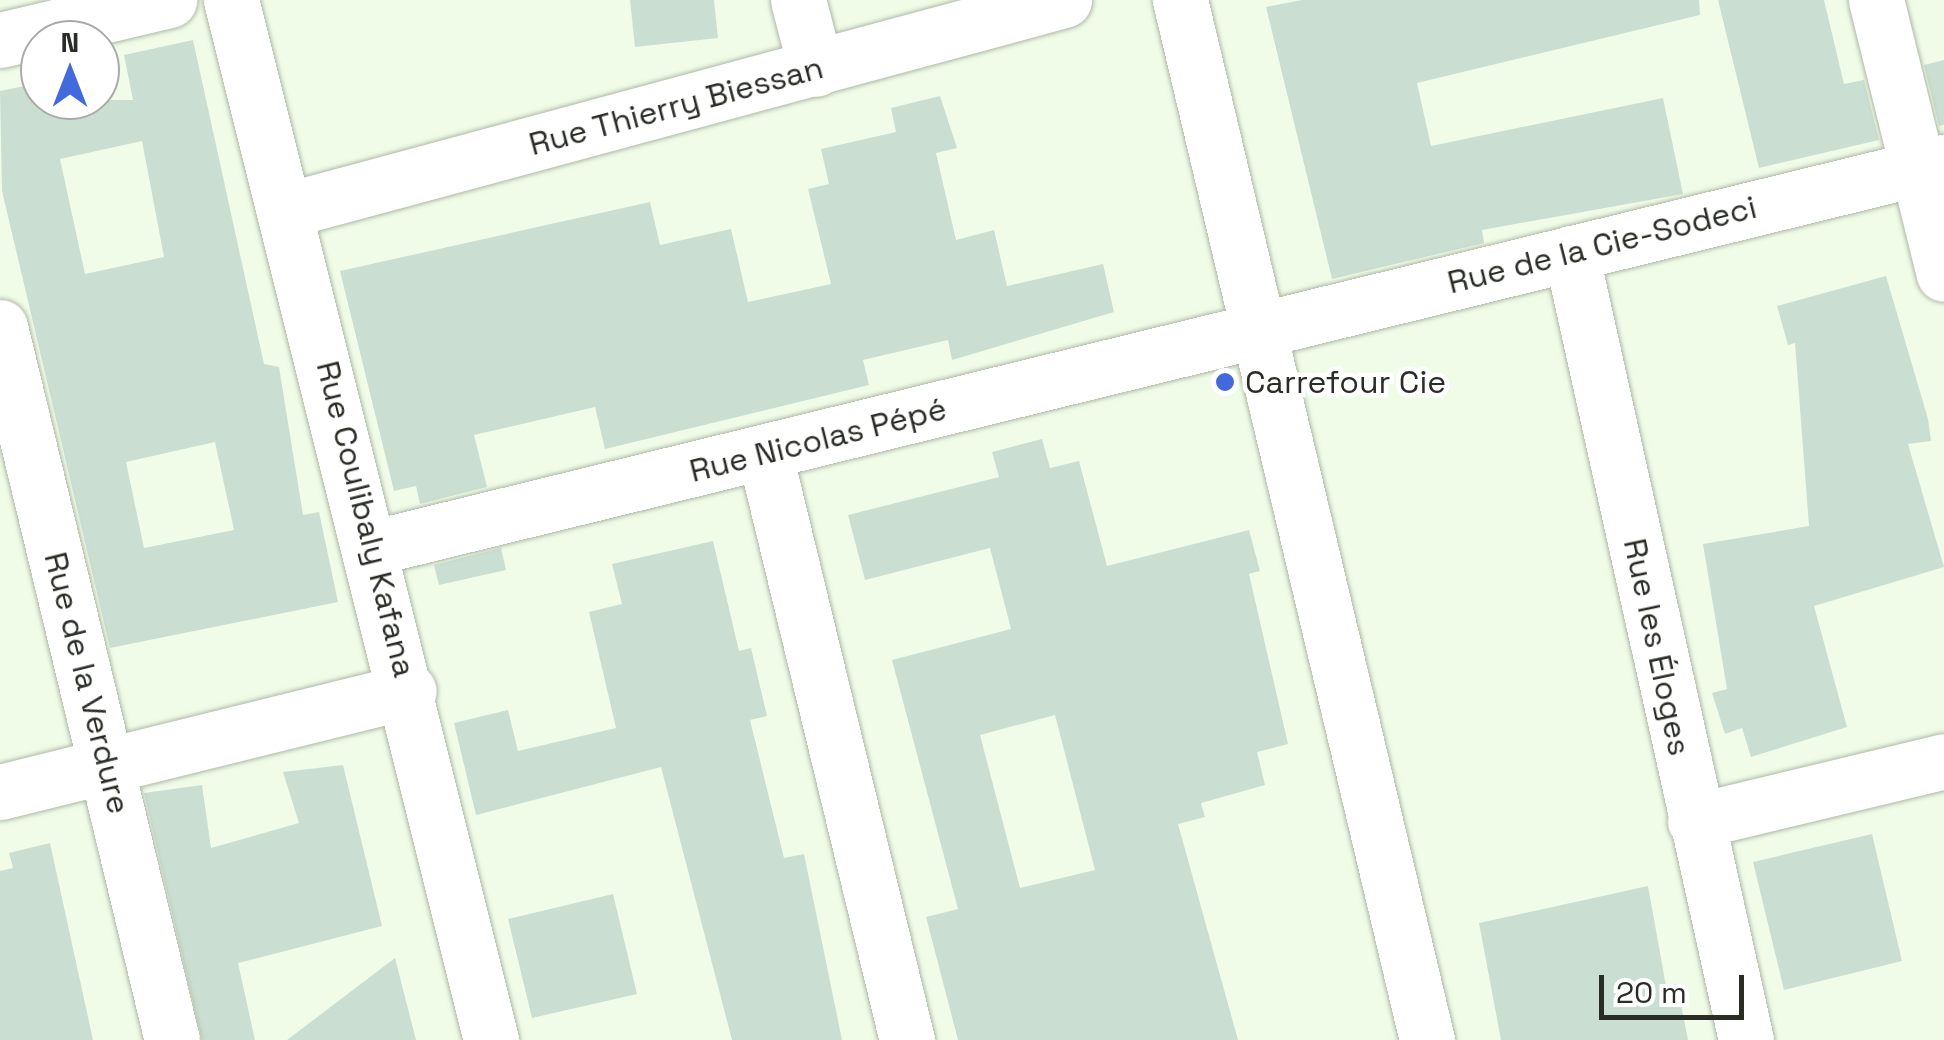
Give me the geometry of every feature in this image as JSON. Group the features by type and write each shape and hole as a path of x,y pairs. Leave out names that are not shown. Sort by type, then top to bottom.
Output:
{"street":[{"path":"0,40 169,0"},
{"name":"Rue Coulibaly Kafana","path":"232,0 375,547 491,1040"},
{"path":"798,0 816,69"},
{"name":"Rue Thierry Biessan","path":"287,210 1064,0"},
{"path":"1180,0 1427,1040"},
{"path":"1876,0 1931,165 1944,274"},
{"name":"Rue de la Cie-Sodeci","path":"1259,327 1931,165"},
{"name":"Rue les Éloges","path":"1571,253 1746,1040"},
{"name":"Rue de la Verdure","path":"0,327 172,1040"},
{"name":"Rue Nicolas Pépé","path":"375,547 765,455 1259,327"},
{"path":"765,455 907,1040"},
{"path":"0,792 409,692"},
{"path":"1695,821 1944,761"}],"building":[{"path":"630,0 714,0 718,38 635,47"},
{"path":"1302,0 1699,0 1700,15 1417,83 1431,146 1663,98 1683,194 1482,230 1484,243 1332,279 1266,7"},
{"path":"1718,0 1824,0 1844,84 1864,80 1879,140 1759,168"},
{"path":"193,40 264,364 279,367 303,515 319,512 338,602 110,648 2,191 0,91 20,87 20,120 120,120 120,100 133,100 124,55","holes":["142,141 164,257 85,274 60,159","215,442 234,530 144,548 126,462"]},
{"path":"1944,60 1944,125 1939,126 1924,65"},
{"path":"940,96 957,148 936,153 956,240 994,230 1007,286 1103,264 1114,312 952,360 948,340 863,360 869,385 605,449 595,407 474,435 487,487 420,504 416,486 394,491 340,271 650,202 660,245 731,229 748,302 831,284 808,189 829,184 821,149 896,132 891,108"},
{"path":"1886,276 1928,419 1931,441 1908,444 1944,567 1814,606 1847,727 1751,757 1742,728 1725,734 1712,693 1727,689 1703,544 1809,526 1795,343 1788,345 1777,306"},
{"path":"1042,439 1050,468 1079,461 1107,566 1249,530 1260,571 1249,574 1288,744 1257,752 1265,785 1201,803 1205,817 1178,824 1238,1040 958,1040 926,917 958,909 892,660 1011,629 990,548 865,580 848,515 999,477 992,452","holes":["1055,715 1095,870 1020,888 980,735"]},
{"path":"713,541 739,651 751,648 767,716 750,720 784,858 804,854 842,1040 732,1040 661,767 476,815 454,723 508,710 518,751 616,728 589,612 622,604 612,564"},
{"path":"501,548 506,570 439,585 434,565"},
{"path":"343,765 382,926 238,963 255,1040 202,1040 144,793 202,785 211,848 299,823 283,772"},
{"path":"1872,834 1902,961 1784,990 1753,862"},
{"path":"50,843 93,1040 0,1040 0,871 13,868 9,853"},
{"path":"1648,886 1666,986 1677,984 1688,1040 1501,1040 1479,923"},
{"path":"613,894 637,994 532,1018 508,919"},
{"path":"395,958 416,1040 287,1040"}],"place":[{"name":"Carrefour Cie","path":"1225,382"}]}
